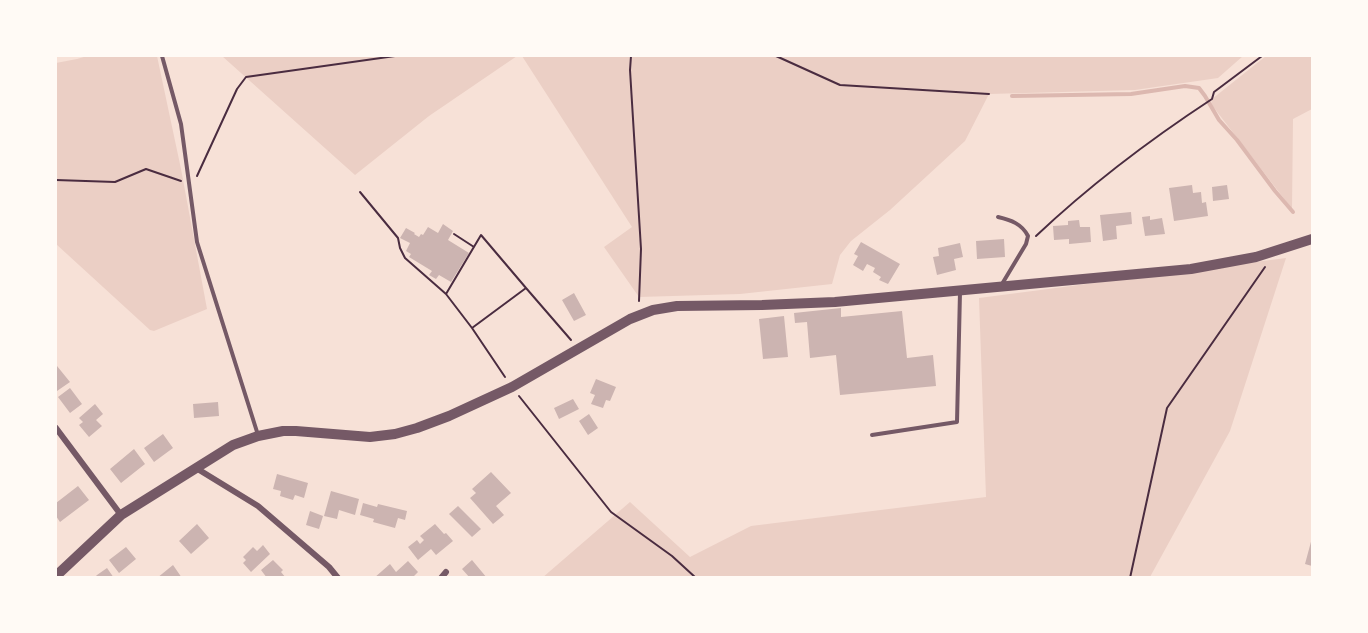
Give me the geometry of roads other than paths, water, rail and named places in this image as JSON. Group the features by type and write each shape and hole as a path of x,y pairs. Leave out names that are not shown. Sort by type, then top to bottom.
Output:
{"street":[{"path":"56,576 121,515 240,442 283,431 370,437 395,434 432,423 512,387 630,319 653,310 677,306 835,302 1191,269 1256,257 1312,239"},
{"path":"56,428 121,515"},
{"path":"196,468 258,506 329,567 338,578"}],"lane":[{"path":"162,56 182,124 196,242 258,436"},
{"path":"998,217 1023,227 1028,236 1000,287"},
{"path":"872,435 957,422 960,291"}],"waterway":[{"path":"1012,96 1131,94 1185,86 1199,88 1219,120 1293,212"}]}
